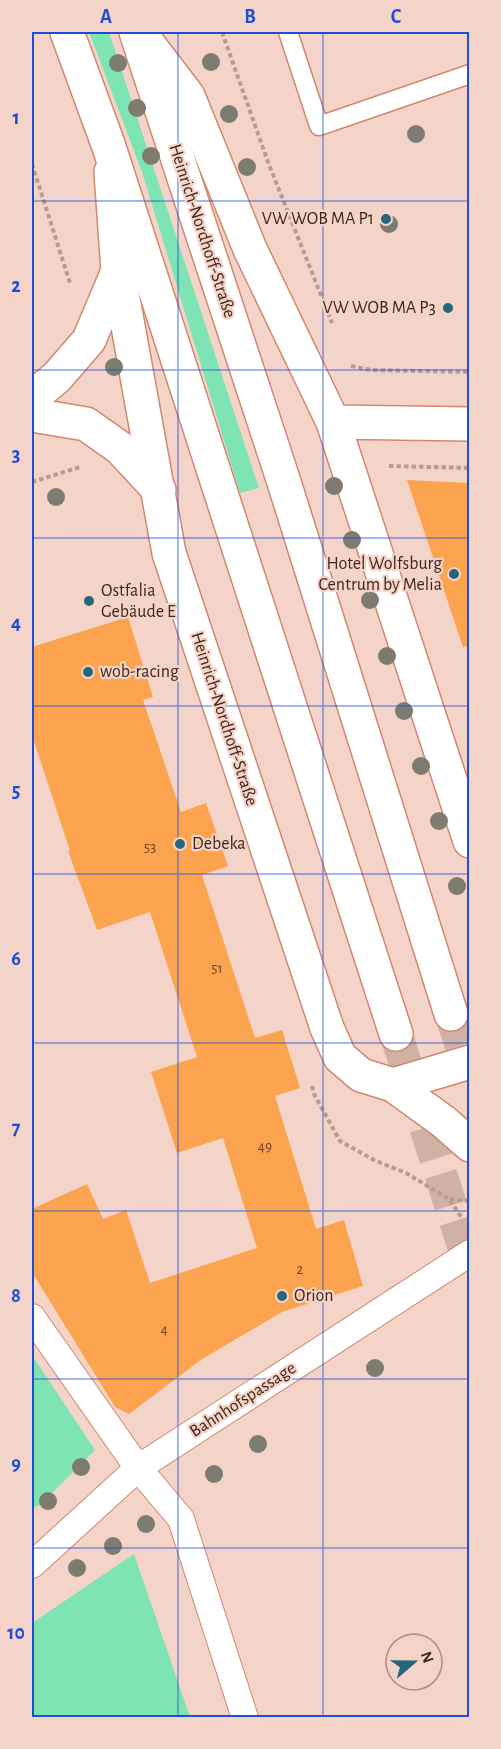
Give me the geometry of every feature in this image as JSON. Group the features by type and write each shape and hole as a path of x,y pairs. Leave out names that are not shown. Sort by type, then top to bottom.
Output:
{"street":[{"name":"Heinrich-Nordhoff-Straße","path":"67,32 108,144 396,1034"},
{"name":"Heinrich-Nordhoff-Straße","path":"138,32 188,96 250,249 333,422 470,841"},
{"name":"Heinrich-Nordhoff-Straße","path":"138,32 283,479 451,1014"},
{"name":"Heinrich-Nordhoff-Straße","path":"108,144 118,271 172,562 327,1028 340,1056 361,1075 393,1085 444,1122 470,1145"},
{"path":"32,398 57,377 88,340 118,271"},
{"path":"32,415 86,424 120,448 159,490"},
{"path":"333,422 470,424"},
{"path":"393,1085 470,1062"},
{"name":"Bahnhofspassage","path":"32,1565 138,1468 470,1253"},
{"path":"32,1317 138,1468 181,1518 245,1718"}],"lane":[{"path":"288,32 319,126 470,74"}],"path":[{"path":"32,164 88,340"},
{"path":"350,366 371,370 470,372"},
{"path":"387,465 470,468"},
{"path":"32,482 80,467 91,468"},
{"path":"449,1199 470,1201"}],"green space":[{"path":"89,32 109,32 259,488 240,493 142,172"},
{"path":"32,1355 95,1450 40,1505 32,1508"},
{"path":"134,1554 190,1717 32,1717 32,1623"}],"building":[{"name":"Hotel Wolfsburg Centrum by Melia","path":"407,480 470,483 470,646 463,647"},
{"path":"128,617 153,697 143,700 181,812 206,803 228,866 202,875 255,1038 282,1030 300,1088 275,1096 316,1229 344,1220 363,1286 282,1312 202,1359 129,1414 115,1407 32,1272 32,1209 87,1184 103,1219 126,1210 150,1283 257,1248 223,1138 177,1153 151,1072 197,1057 150,912 97,930 68,851 70,851 32,735 32,647"}],"tunnel":[{"path":"451,1014 470,1072"},
{"path":"396,1034 470,1266"}],"place":[{"name":"VW WOB MA P1","path":"386,219"},
{"name":"VW WOB MA P3","path":"448,308"},
{"name":"Hotel Wolfsburg Centrum by Melia","path":"454,574"},
{"name":"Ostfalia Gebäude E","path":"89,601"},
{"name":"wob-racing","path":"88,672"},
{"name":"Debeka","path":"180,844"},
{"name":"Orion","path":"282,1296"}]}
